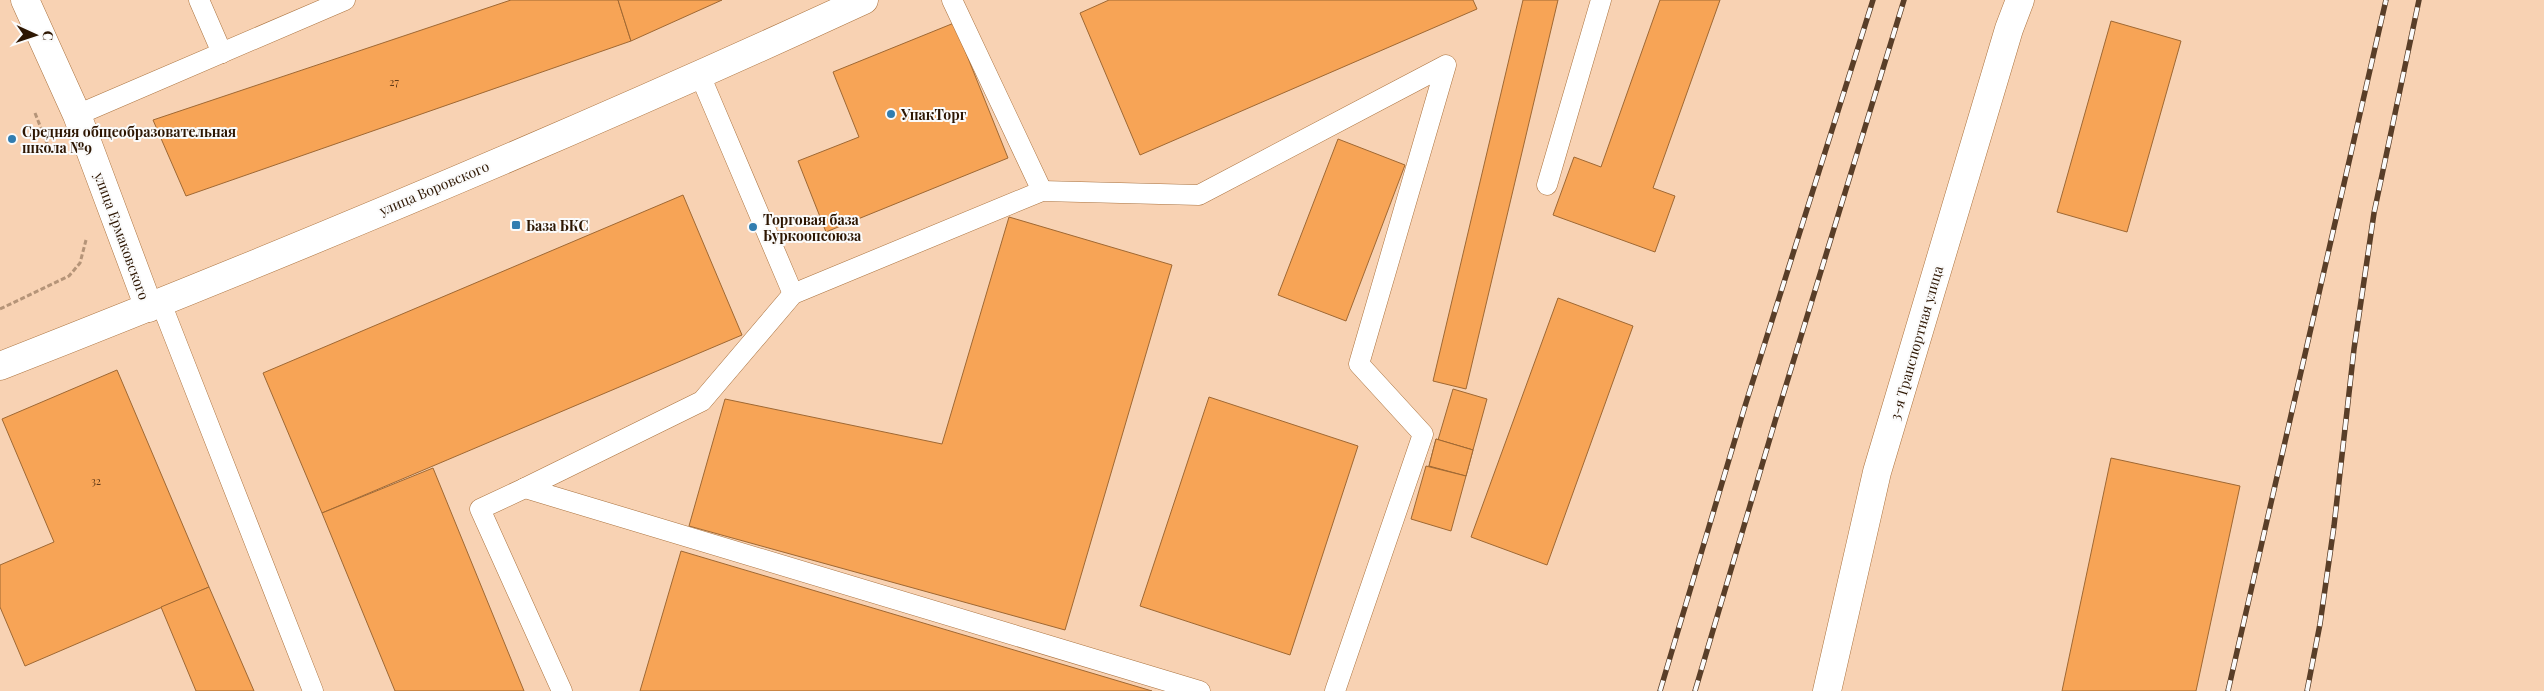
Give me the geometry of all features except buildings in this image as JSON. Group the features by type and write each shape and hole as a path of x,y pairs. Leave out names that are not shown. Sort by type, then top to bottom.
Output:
{"street":[{"name":"улица Ермаковского","path":"25,0 77,115 155,305"},
{"name":"улица Воровского","path":"0,366 155,305 700,75 864,0"},
{"name":"3-я Транспортная улица","path":"1827,691 1878,472 2006,38 2020,0"}],"lane":[{"path":"199,0 222,53"},
{"path":"77,115 346,0"},
{"path":"952,0 1042,191"},
{"path":"1547,185 1602,0"},
{"path":"562,691 480,509 702,401 793,294 1042,191 1199,194 1446,65 1359,364 1423,434 1335,691"},
{"path":"700,75 793,294"},
{"path":"155,305 313,691"},
{"path":"525,488 1200,691"}],"path":[{"path":"34,111 49,147"},
{"path":"0,309 69,276 80,263 86,238"}],"railway":[{"path":"1660,691 1745,406 1873,0"},
{"path":"1695,691 1776,418 1904,0"},
{"path":"2228,691 2386,0"},
{"path":"2307,691 2320,624 2334,526 2354,349 2374,213 2419,0"}],"place":[{"name":"УпакТорг","path":"891,114"},
{"name":"Средняя общеобразовательная школа №9","path":"12,139"},
{"name":"База БКС","path":"516,225"},
{"name":"Торговая база Буркоопсоюза","path":"753,227"}]}
